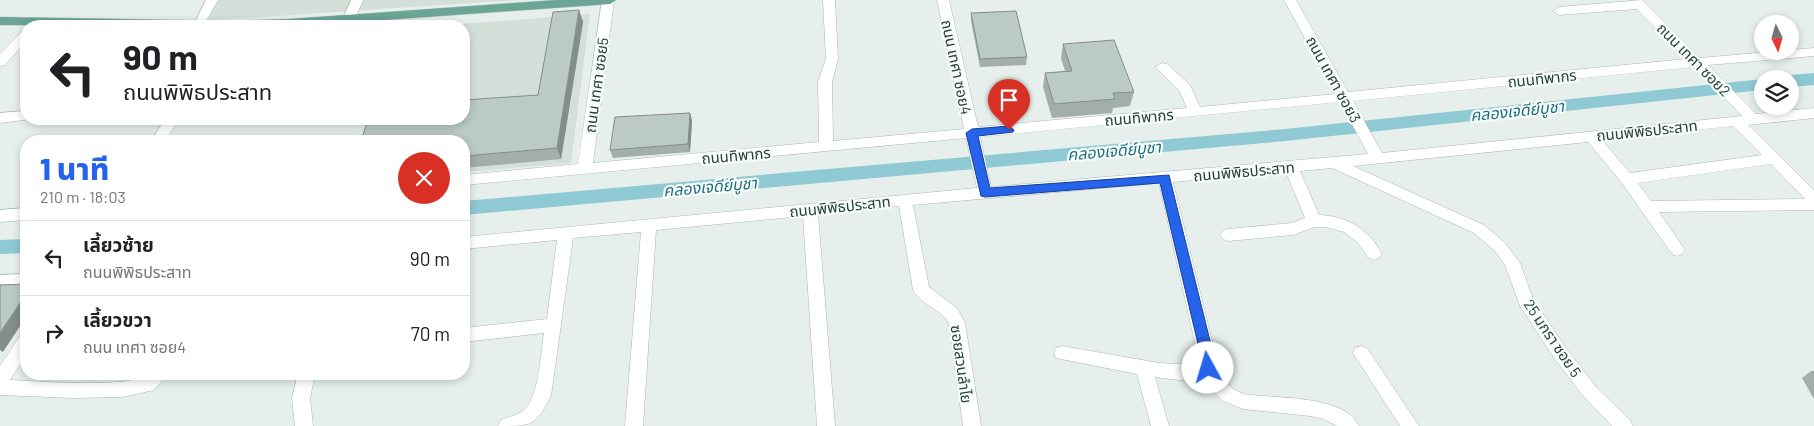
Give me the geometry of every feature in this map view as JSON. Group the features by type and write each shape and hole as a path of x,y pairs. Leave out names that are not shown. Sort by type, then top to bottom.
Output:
{"main road":[{"path":"320,20 609,0"},
{"path":"0,21 20,23"}],"street":[{"path":"201,20 212,0"},
{"path":"350,18 356,0"},
{"name":"ถนน เทศา ซอย5","path":"585,169 609,0"},
{"path":"826,147 825,82 832,59 830,0"},
{"name":"ถนน เทศา ซอย4","path":"942,0 984,187"},
{"name":"ถนน เทศา ซอย3","path":"1290,0 1375,153"},
{"path":"1559,10 1638,2"},
{"name":"ถนน เทศา ซอย2","path":"1638,2 1752,118"},
{"path":"0,62 20,40"},
{"name":"ถนนทิพากร","path":"470,179 826,147 973,139 1196,112 1347,104 1702,67 1814,52"},
{"path":"1162,67 1185,88 1196,112"},
{"name":"ถนนพิพิธประสาท","path":"470,242 905,200 984,187 1165,178 1291,167 1334,163 1375,153 1590,135 1814,113"},
{"path":"0,118 20,116"},
{"path":"1735,120 1814,198"},
{"path":"1590,135 1627,179 1677,250"},
{"path":"1627,179 1773,159"},
{"name":"25 มกรา ซอย 5","path":"1334,163 1479,229 1500,247 1512,263 1526,301 1560,353 1590,392 1624,426"},
{"path":"1291,167 1314,221"},
{"path":"1062,353 1144,368 1194,374 1204,372 1208,368 1209,361 1165,178"},
{"name":"ซอยสวนลำไย","path":"905,200 922,290 929,298 952,312 957,323 972,426"},
{"path":"1647,207 1814,204"},
{"path":"810,210 826,426"},
{"path":"0,216 20,214"},
{"path":"1228,235 1293,229 1314,221 1330,220 1347,225 1362,235 1374,254"},
{"path":"634,426 649,225"},
{"path":"507,426 524,420 538,406 554,325 566,233"},
{"path":"0,281 20,280"},
{"path":"470,334 554,325"},
{"path":"0,380 20,350"},
{"path":"1361,353 1410,426"},
{"path":"1144,368 1160,426"},
{"path":"1204,372 1229,395 1249,402 1320,410 1340,416 1350,426"},
{"path":"0,387 76,390 123,389 148,385 153,380"},
{"path":"304,426 301,398 305,380"}],"shaded area":[{"path":"215,0 517,0 216,20 202,20"},
{"path":"590,14 571,163 470,171 470,135 391,135 437,125 470,125 470,23"}],"building":[{"path":"579,10 557,148 470,155 470,135 363,135 366,125 470,125 470,100 538,95 553,12"},
{"path":"1016,11 1027,57 980,59 971,13"},
{"path":"1114,40 1134,92 1113,93 1115,99 1054,104 1045,73 1072,71 1063,44"},
{"path":"690,113 688,144 610,150 615,117"},
{"path":"20,284 20,303 0,333 0,285"}],"waterway":[{"name":"คลองเจดีย์บูชา","path":"1799,80 1814,79"},
{"name":"คลองเจดีย์บูชา","path":"470,207 1285,135 1754,85"},
{"name":"คลองเจดีย์บูชา","path":"0,247 20,246"}],"route":[{"path":"1009,130 972,133 985,193 1165,178 1209,361 1208,368"}]}
